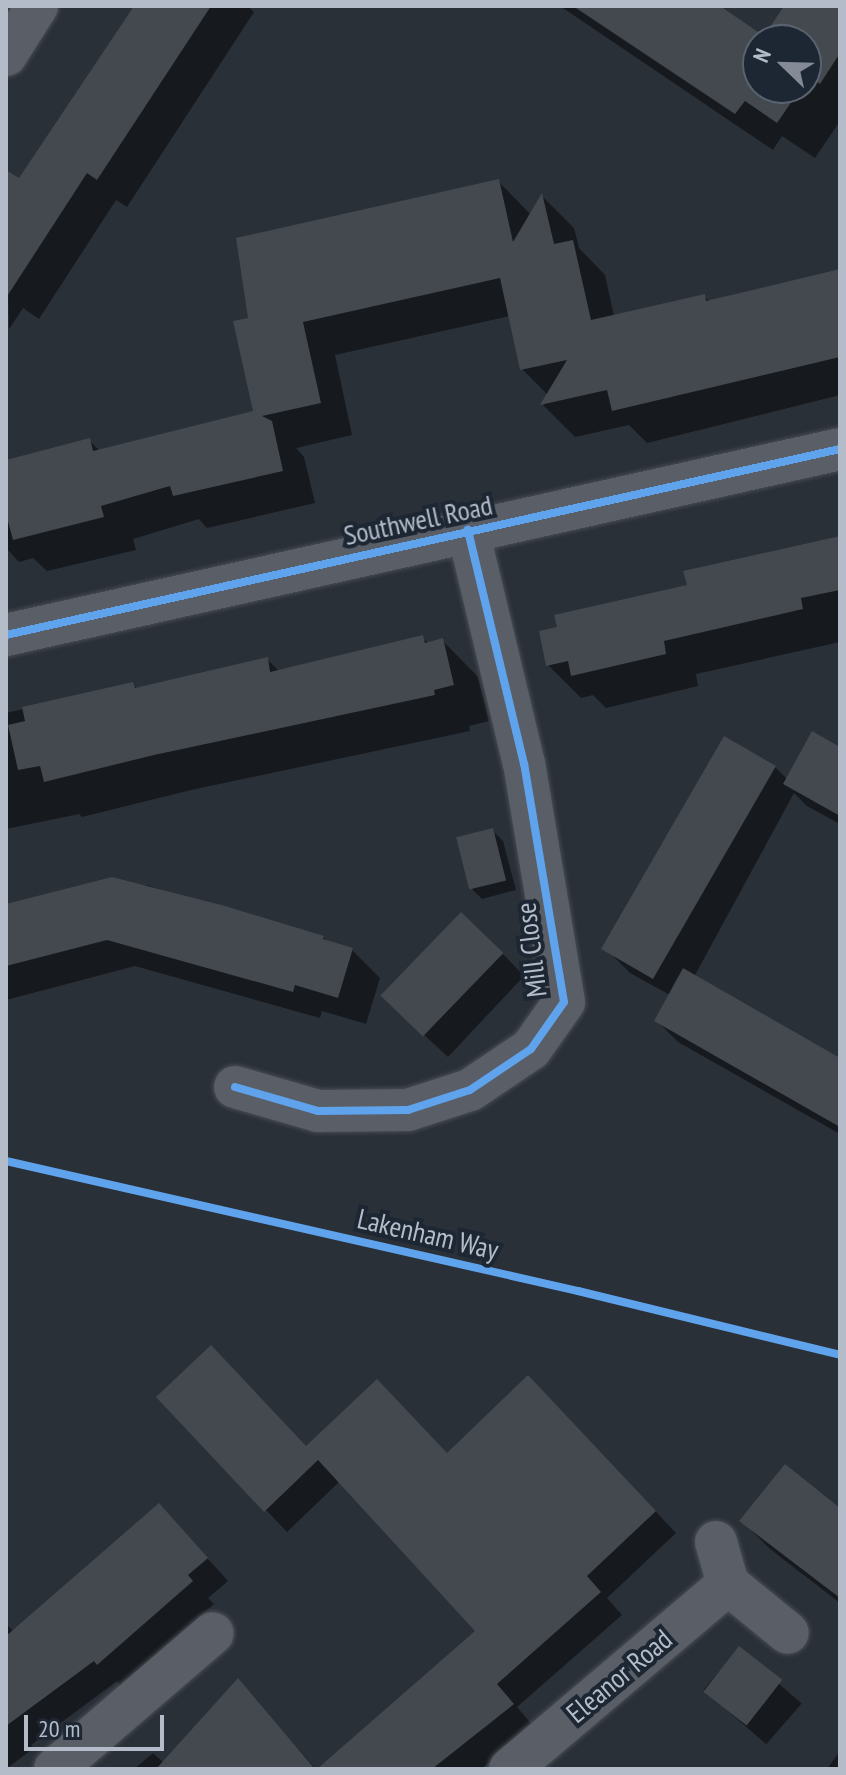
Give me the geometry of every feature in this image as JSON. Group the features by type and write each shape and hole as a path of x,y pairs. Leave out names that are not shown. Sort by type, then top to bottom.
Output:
{"street":[{"path":"6,55 37,6"},
{"name":"Southwell Road","path":"6,635 840,449"},
{"name":"Mill Close","path":"235,1087 318,1111 408,1110 470,1090 531,1049 564,1002 524,764 468,530"},
{"path":"716,1542 728,1584 788,1633"},
{"name":"Eleanor Road","path":"510,1769 728,1584"},
{"path":"55,1769 213,1633"}],"building":[{"path":"134,6 211,6 97,180 87,173 6,298 6,170 19,178"},
{"path":"573,6 720,6 746,24 742,24 743,104 735,114"},
{"path":"784,6 840,6 840,53 822,81 822,24 772,24"},
{"path":"749,104 790,104 777,123"},
{"path":"499,179 513,242 542,193 554,244 573,240 591,320 705,294 706,301 840,269 840,357 612,411 607,390 540,405 567,360 520,370 500,278 303,322 321,403 262,416 272,421 283,471 173,496 170,486 101,506 104,517 13,540 6,514 6,460 90,438 93,451 253,411 233,321 248,318 236,238"},
{"path":"840,536 840,590 801,598 803,609 664,641 666,654 571,676 568,661 546,666 539,631 557,627 554,615 687,585 683,571"},
{"path":"423,635 425,643 443,638 454,685 434,690 435,695 154,755 44,782 40,766 18,770 8,725 25,721 22,707 133,682 135,688 268,657 270,672"},
{"path":"812,731 840,747 840,816 783,784"},
{"path":"724,736 776,766 653,979 601,949"},
{"path":"493,828 506,880 469,890 456,837"},
{"path":"112,877 225,906 353,948 338,998 295,985 293,992 107,940 6,966 6,904"},
{"path":"461,912 503,953 423,1036 380,995"},
{"path":"683,968 840,1058 840,1127 654,1021"},
{"path":"211,1345 306,1446 377,1379 447,1453 528,1375 656,1511 587,1576 601,1592 497,1684 514,1704 432,1769 317,1769 475,1631 318,1460 264,1512 156,1397"},
{"path":"785,1464 840,1508 840,1598 739,1521"},
{"path":"159,1503 208,1558 188,1575 193,1581 97,1665 94,1661 6,1726 6,1636"},
{"path":"739,1646 782,1680 747,1726 703,1692"},
{"path":"238,1678 315,1769 156,1769"}],"cycle path":[{"path":"6,635 840,449"},
{"path":"235,1087 318,1111 408,1110 470,1090 531,1049 564,1002 524,764 468,530"},
{"name":"Lakenham Way","path":"6,1161 578,1291 840,1355"}]}
